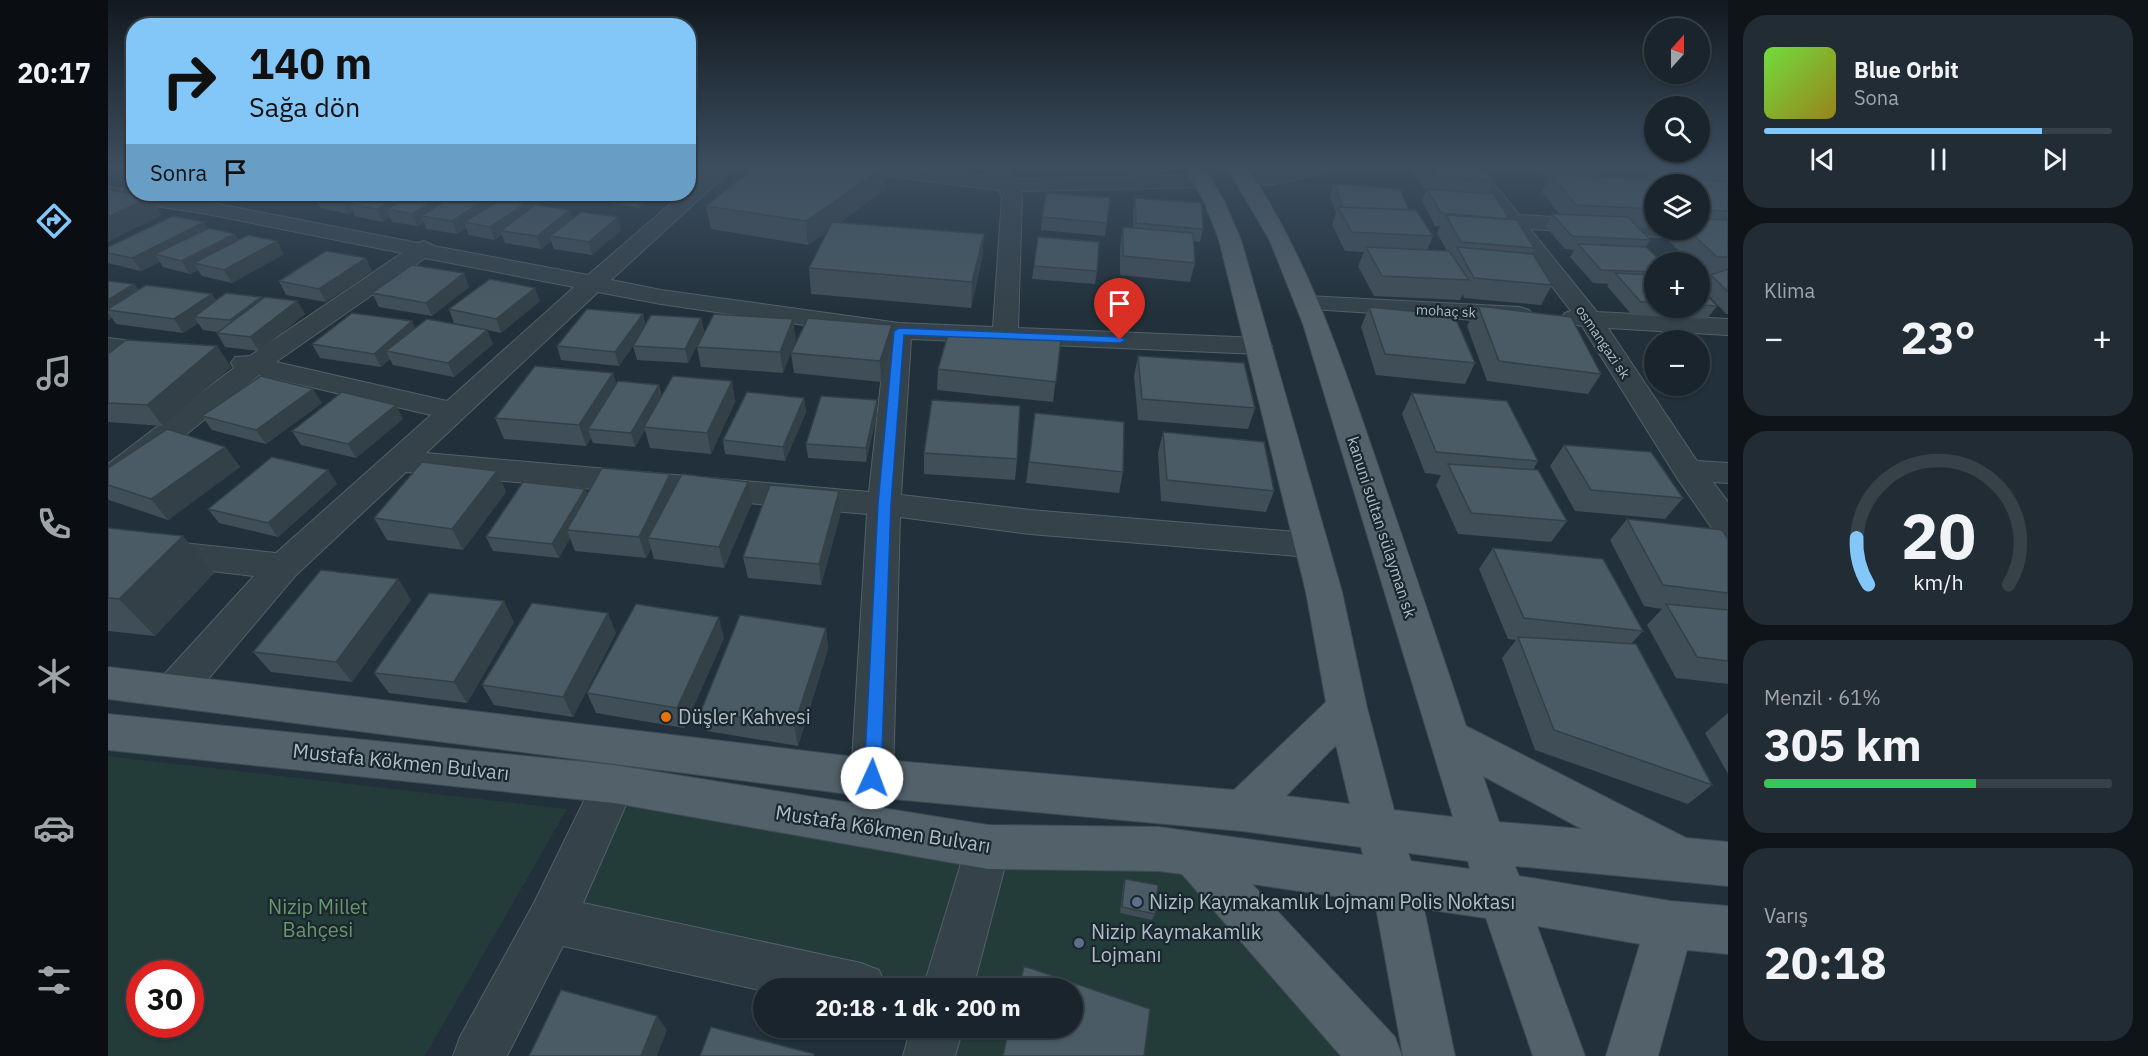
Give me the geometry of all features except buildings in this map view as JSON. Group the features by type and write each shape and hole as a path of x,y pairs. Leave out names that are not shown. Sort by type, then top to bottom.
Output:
{"main road":[{"path":"1218,216 1230,240 1324,591 1347,708 1377,827 1395,884 1429,1056"},
{"name":"kanuni sultan sülayman sk","path":"1267,216 1307,303 1408,602 1484,842 1559,1056"},
{"path":"108,683 872,778 1242,811 1484,842 1728,864"},
{"path":"1242,811 1347,708"},
{"name":"Mustafa Kökmen Bulvarı","path":"108,732 614,784 988,847 1159,849 1395,884 1503,897 1670,925 1728,930"},
{"path":"1450,738 1684,860"},
{"path":"1196,856 1376,1056"},
{"path":"1632,1056 1670,925"}],"street":[{"path":"171,223 184,216"},
{"path":"251,216 661,297 899,331 1259,346"},
{"path":"174,692 283,567 669,216"},
{"path":"1005,335 1012,216"},
{"name":"osmangazi sk","path":"1508,216 1590,319 1688,471 1728,526"},
{"path":"1512,221 1728,234"},
{"path":"108,479 121,459 424,249"},
{"name":"mohaç sk","path":"1307,303 1728,327"},
{"path":"872,778 885,504 899,331"},
{"path":"108,346 188,356"},
{"path":"222,360 256,364 453,411"},
{"path":"398,461 885,504 1030,522 1310,545"},
{"path":"1688,471 1728,473"},
{"path":"108,546 283,567"},
{"path":"479,1056 551,920 614,784"},
{"path":"951,978 988,847"},
{"path":"551,920 815,978"},
{"path":"929,1056 934,1038"}],"green space":[{"name":"Nizip Millet Bahçesi","path":"108,756 567,809 425,1056 108,1056"},
{"path":"614,784 1159,849 1376,1056 929,1056 934,1038 1083,1038 1083,978 812,978 551,920"}],"place":[{"name":"Düşler Kahvesi","path":"666,717"},
{"name":"Nizip Kaymakamlık Lojmanı Polis Noktası","path":"1137,902"},
{"name":"Nizip Kaymakamlık Lojmanı","path":"1079,943"}],"route":[{"path":"872,778 885,504 899,331 1120,340"}]}
